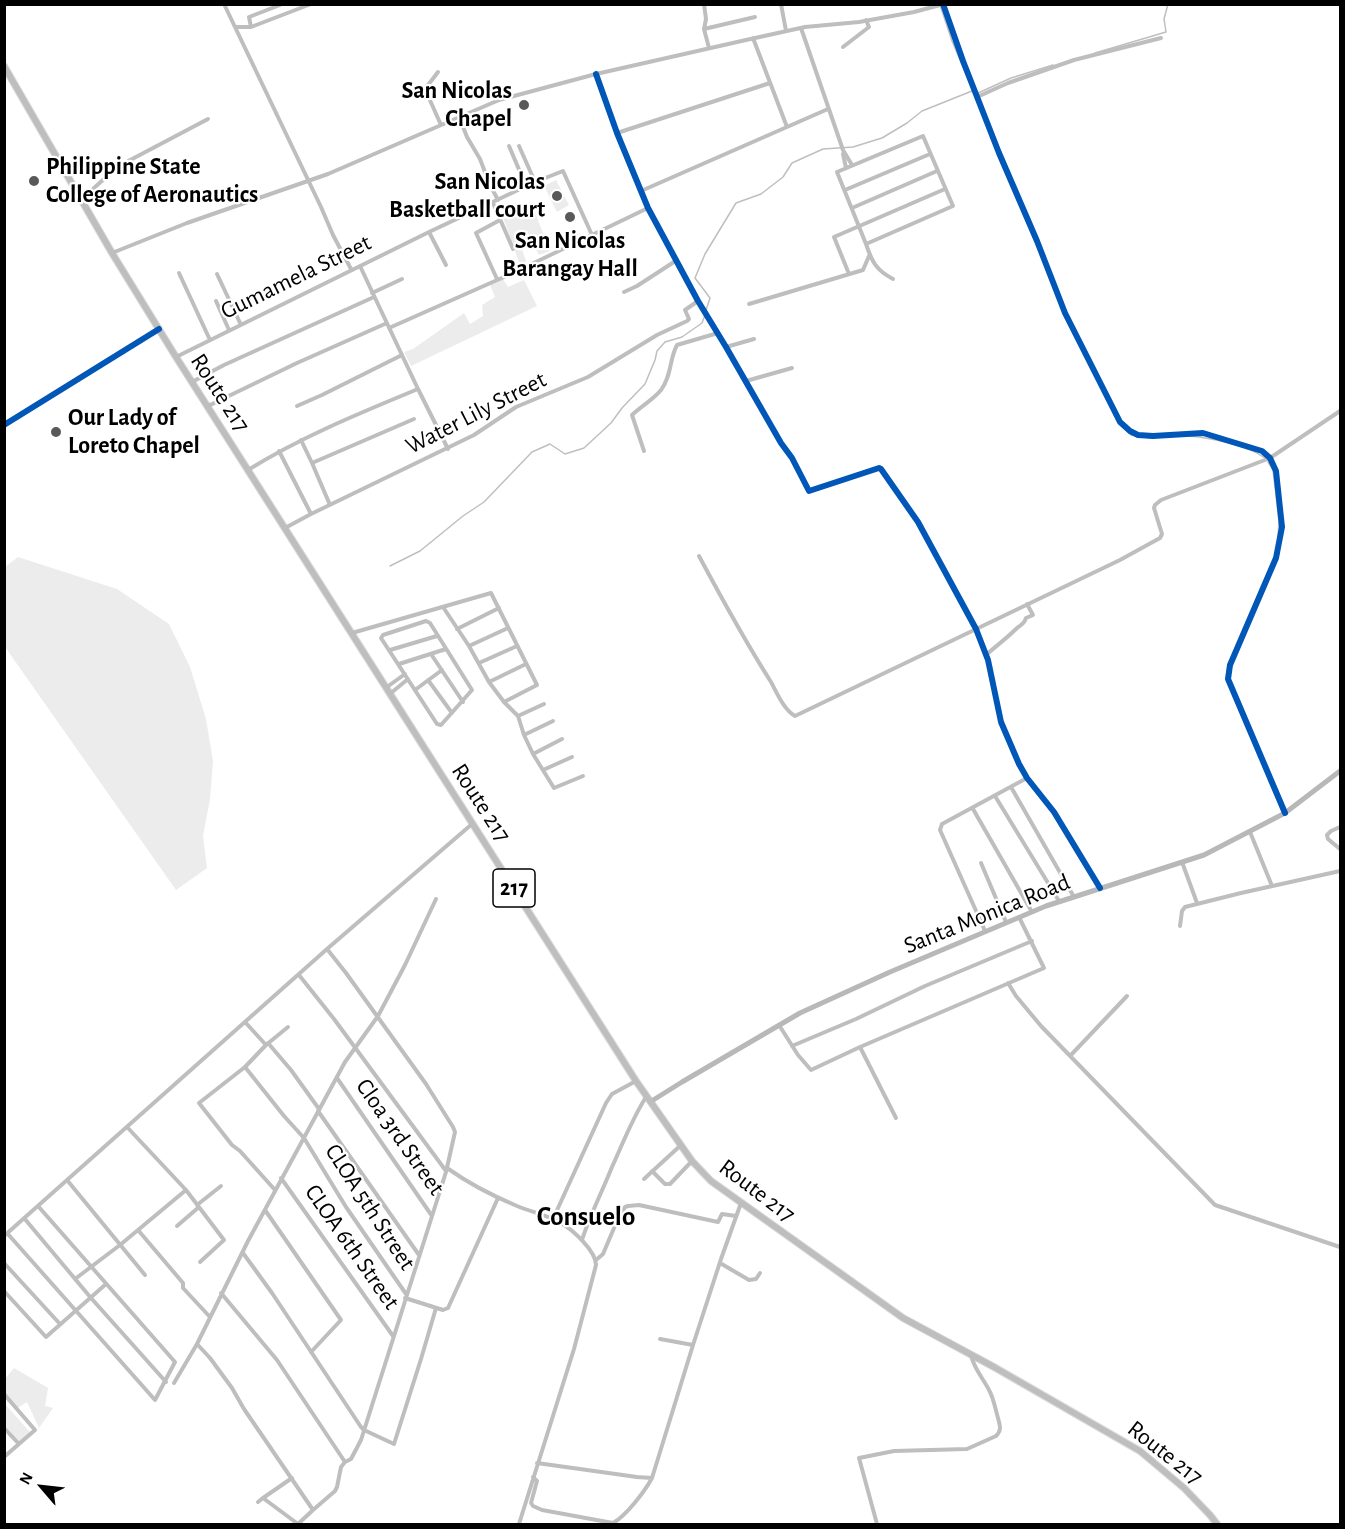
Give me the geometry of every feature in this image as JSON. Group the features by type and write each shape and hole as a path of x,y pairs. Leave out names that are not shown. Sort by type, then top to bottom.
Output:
{"main road":[{"name":"Route 217","path":"4,66 112,253 176,357 636,1081 692,1161 711,1181 903,1318 1140,1451 1184,1488 1217,1524"}],"street":[{"path":"224,4 351,269"},
{"path":"235,27 251,27 311,4"},
{"path":"704,4 706,19 704,29 709,48"},
{"path":"781,4 786,31"},
{"path":"251,27 249,17 280,5"},
{"path":"112,253 187,223 309,181 499,100 596,74 753,38 801,28 914,12 943,5 977,97 1065,313 1120,422 1138,435 1203,433 1262,451 1270,458 1276,471 1282,527 1276,558 1230,665 1228,679 1285,813"},
{"path":"704,29 755,17"},
{"path":"843,47 869,27 866,20"},
{"path":"801,28 843,150 846,168"},
{"path":"753,38 787,127"},
{"path":"977,97 1008,83 1074,60 1161,38"},
{"path":"438,72 425,88 441,124"},
{"path":"596,74 648,208 698,301 792,458 809,491 881,469 918,522 976,629 988,660 1001,722 1027,778 1054,812 1100,888"},
{"path":"617,133 770,83"},
{"path":"641,191 828,109"},
{"path":"458,117 480,159 496,202 500,220 513,249"},
{"path":"82,198 117,167 208,119"},
{"path":"866,244 953,206 923,136 837,172 870,256 878,270 893,279"},
{"path":"509,146 526,186"},
{"path":"519,146 535,182"},
{"path":"843,150 852,165"},
{"path":"845,190 930,154"},
{"name":"Gumamela Street","path":"176,357 351,269 526,186 563,171 592,235"},
{"path":"852,208 938,171"},
{"path":"849,274 834,237 945,189"},
{"path":"207,406 297,363 497,279 648,208"},
{"path":"497,279 476,233 500,220"},
{"path":"429,232 446,265"},
{"path":"749,304 863,270 870,256"},
{"path":"624,292 641,284 677,260"},
{"path":"360,266 448,448"},
{"path":"179,273 210,340"},
{"path":"217,274 240,325"},
{"path":"192,382 402,279"},
{"path":"216,301 229,330"},
{"name":"Water Lily Street","path":"285,528 474,435 516,407 588,377 657,335 687,321 689,319 685,310 698,301"},
{"path":"644,451 632,416 661,390 671,370 676,345 718,333"},
{"path":"726,347 754,339"},
{"path":"297,406 402,355"},
{"path":"746,381 792,368"},
{"path":"248,470 301,440 418,390"},
{"path":"699,556 765,673 787,709 795,716 1120,560 1160,538 1162,534 1154,508 1161,500 1270,458 1341,411"},
{"path":"312,463 414,419"},
{"path":"301,440 330,505"},
{"path":"279,451 311,514"},
{"path":"352,633 491,593 537,685 504,702"},
{"path":"986,655 1024,623 1026,618 1034,615 1027,604"},
{"path":"443,607 489,682 518,716 533,754 554,788 583,776"},
{"path":"457,629 499,608"},
{"path":"426,621 430,623 437,636 472,690 441,725 381,638 383,635 426,621"},
{"path":"469,646 508,628"},
{"path":"390,651 437,636"},
{"path":"479,663 517,646"},
{"path":"399,664 446,649"},
{"path":"431,654 463,702"},
{"path":"489,682 526,664"},
{"path":"415,690 442,670"},
{"path":"389,690 406,676"},
{"path":"429,680 452,713"},
{"path":"518,716 544,704"},
{"path":"524,735 554,721"},
{"path":"533,754 562,739"},
{"path":"543,771 572,757"},
{"name":"Santa Monica Road","path":"648,1099 682,1082 800,1013 870,981 1059,901 1204,855 1285,813 1341,771"},
{"path":"985,932 940,830 942,824 1027,778"},
{"path":"1011,787 1074,897"},
{"path":"995,796 1059,901"},
{"path":"973,809 1032,912"},
{"path":"38,1206 175,1362 155,1400 6,1234 327,949 473,823"},
{"path":"1341,827 1327,835 1341,849"},
{"path":"1250,832 1272,886"},
{"path":"1182,862 1197,903"},
{"path":"981,863 1006,922"},
{"path":"1180,926 1183,909 1197,903 1341,871"},
{"path":"174,1383 281,1178 345,1062 378,1016 436,899"},
{"path":"779,1025 811,1070 1044,968 1019,917"},
{"path":"792,1046 1032,941"},
{"path":"263,1498 298,1524 335,1491 339,1482 340,1467 351,1459 364,1430 432,1216 455,1132 426,1084 327,949"},
{"path":"298,975 334,1019 446,1170 498,1198 566,1226 594,1255 596,1265 574,1349 519,1524"},
{"path":"1008,983 1041,1026 1215,1205 1341,1247"},
{"path":"1070,1056 1127,996"},
{"path":"245,1022 291,1070 419,1255"},
{"path":"275,1190 232,1145 199,1103 245,1067 267,1044 288,1027"},
{"path":"860,1047 896,1118"},
{"name":"CLOA 5th Street","path":"245,1067 304,1138 405,1297"},
{"name":"Cloa 3rd Street","path":"337,1078 432,1216"},
{"path":"553,1219 606,1103 612,1094 636,1081"},
{"path":"582,1240 638,1110 648,1099"},
{"path":"127,1127 186,1190 225,1240 200,1262"},
{"path":"644,1179 681,1145"},
{"path":"652,1171 665,1184 670,1184 692,1161"},
{"name":"CLOA 6th Street","path":"281,1178 393,1336"},
{"path":"67,1180 145,1275"},
{"path":"177,1226 221,1186"},
{"path":"75,1279 186,1190"},
{"path":"405,1297 435,1308 443,1310 448,1308 498,1198"},
{"path":"533,1477 537,1484 531,1503 533,1506 542,1510 613,1523 648,1487 741,1203"},
{"path":"596,1260 603,1254 620,1215 628,1206 639,1205 718,1222 722,1214 736,1216"},
{"path":"265,1210 341,1320 311,1352"},
{"path":"24,1218 166,1382"},
{"path":"138,1230 183,1283 183,1288 210,1317"},
{"path":"243,1253 364,1430 394,1444 435,1308"},
{"path":"4,1263 60,1324"},
{"path":"720,1263 749,1280 754,1281 760,1273"},
{"path":"4,1291 46,1337 106,1284"},
{"path":"221,1293 277,1360 345,1462"},
{"path":"660,1339 693,1345"},
{"path":"196,1344 210,1358 232,1388 313,1510"},
{"path":"877,1524 859,1458 894,1451 968,1449 999,1433 993,1398 970,1355"},
{"path":"4,1394 35,1430 4,1457"},
{"path":"4,1428 19,1444"},
{"path":"537,1462 637,1478 652,1478"},
{"path":"258,1502 292,1478"}],"shaded area":[{"name":"San Nicolas Basketball court","path":"556,180 569,205 557,212 544,186"},
{"path":"531,202 550,251 539,255 533,244 522,249 526,261 520,265 502,215"},
{"path":"503,279 508,287 524,280 537,306 411,366 404,352 413,349 464,313 470,324 483,316 482,305 495,297 490,285"},
{"path":"18,557 117,589 169,624 190,667 206,719 213,761 210,799 203,836 207,868 176,890 5,647 5,567"},
{"path":"14,1368 48,1388 45,1406 53,1408 39,1428 27,1402 16,1409 5,1398 4,1380"},
{"path":"4,1403 30,1432 17,1444 5,1430"}],"waterway":[{"path":"1095,53 1166,32 1164,19 1168,4"},
{"path":"940,5 966,74"},
{"path":"976,94 1011,78 1053,65"},
{"path":"706,310 710,298 695,278 705,254 736,203 761,194 783,177 792,163 823,149 853,147 882,138 922,111 972,91"},
{"path":"1013,189 1037,245"},
{"path":"390,566 420,551 484,502 532,452 550,444 565,454 584,448 611,423 645,384 657,351 665,342 682,337 702,323 705,315"},
{"path":"1124,428 1131,435 1137,436"},
{"path":"1145,437 1206,438 1239,446 1265,458"},
{"path":"1268,462 1273,470 1279,521 1278,537"}],"cycle path":[{"path":"943,4 999,153 1065,313 1120,422 1138,435 1203,433 1262,451 1270,458 1276,471 1282,527 1276,558 1230,665 1228,679 1285,813"},
{"path":"596,74 648,208 698,301 792,458 809,491 881,469 918,522 976,629 988,660 1001,722 1019,764 1054,812 1100,888"},
{"path":"4,425 159,329"}],"place":[{"name":"San Nicolas Chapel","path":"524,105"},
{"name":"Philippine State College of Aeronautics","path":"34,181"},
{"name":"San Nicolas Basketball court","path":"557,196"},
{"name":"San Nicolas Barangay Hall","path":"570,217"},
{"name":"Our Lady of Loreto Chapel","path":"56,432"}],"district":[{"name":"Consuelo","path":"586,1217"}]}
